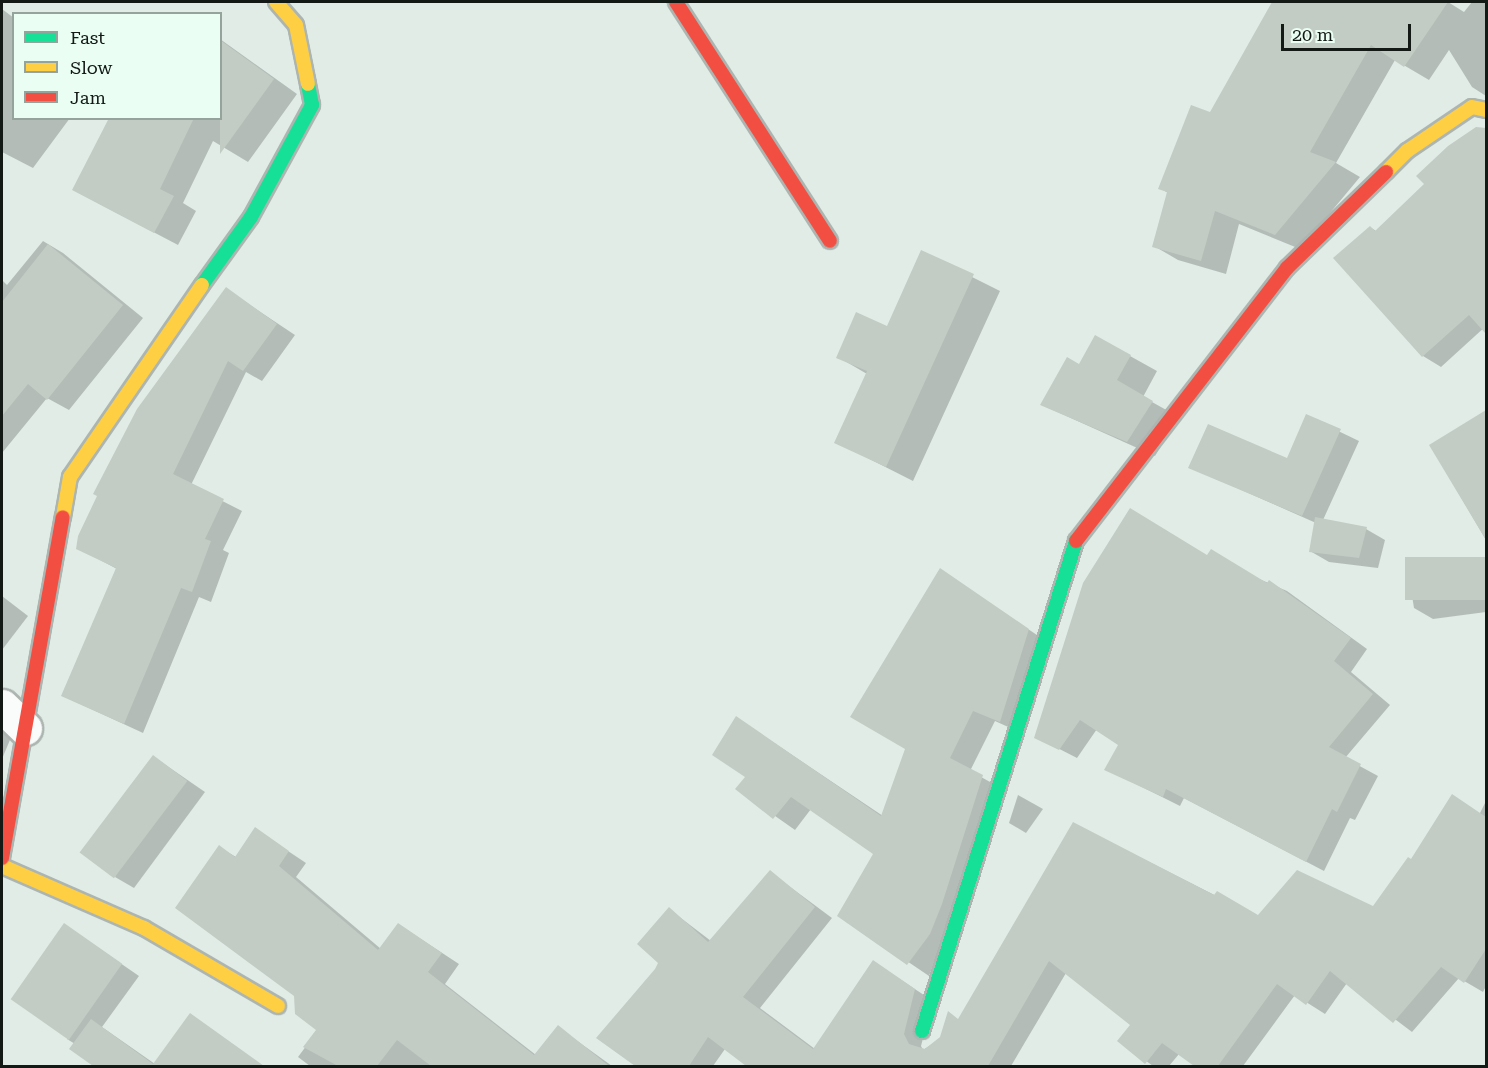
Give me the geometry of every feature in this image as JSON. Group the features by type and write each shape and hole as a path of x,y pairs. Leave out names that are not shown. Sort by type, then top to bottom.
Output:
{"street":[{"path":"2,858 13,717 70,477 144,364 251,218 312,105 296,25 276,2"},
{"path":"676,2 830,241"},
{"path":"922,1031 1078,536 1287,268 1407,151 1472,107 1486,110"},
{"path":"2,866 144,928 278,1006"}],"building":[{"path":"1272,2 1448,2 1404,67 1371,45 1310,152 1336,162 1275,235 1215,211 1201,261 1152,247 1167,192 1158,189 1191,105 1210,112"},
{"path":"222,41 274,79 220,154 220,120 222,120"},
{"path":"108,120 193,120 160,189 174,196 154,233 72,190"},
{"path":"1476,127 1486,128 1486,334 1469,315 1422,357 1333,258 1370,226 1375,231 1424,184 1416,176 1448,146"},
{"path":"48,244 123,305 47,400 28,384 2,416 2,302"},
{"path":"921,250 974,274 886,467 834,443 867,371 836,358 856,312 887,326"},
{"path":"226,287 277,324 243,371 228,361 173,474 224,499 205,539 211,541 192,592 181,588 124,724 61,696 116,568 76,549 78,536 97,496 93,494 137,409"},
{"path":"1095,335 1131,355 1117,380 1153,401 1127,442 1040,405 1067,357 1079,364"},
{"path":"1486,410 1486,540 1429,445"},
{"path":"1306,414 1341,429 1302,516 1188,468 1208,424 1287,458"},
{"path":"1130,508 1207,555 1211,549 1267,583 1269,580 1351,638 1334,661 1373,694 1329,747 1361,764 1337,812 1332,809 1306,862 1166,789 1163,797 1104,770 1118,745 1080,720 1059,750 1034,738 1083,583"},
{"path":"1315,517 1367,527 1359,558 1309,552"},
{"path":"1405,557 1486,557 1486,600 1405,600"},
{"path":"940,568 1029,629 1000,722 973,711 950,758 983,775 942,904 930,934 907,965 837,916 873,854 791,797 773,819 735,789 745,777 712,755 736,716 881,816 905,749 850,717"},
{"path":"153,755 187,781 114,878 80,852"},
{"path":"1452,794 1486,817 1486,949 1464,983 1441,967 1393,1023 1330,971 1306,1005 1277,984 1218,1066 1194,1066 1162,1043 1145,1064 1117,1041 1130,1025 1049,961 988,1066 746,1066 708,1037 689,1066 635,1066 596,1038 655,969 658,963 637,944 669,907 708,942 770,870 815,907 743,997 813,1049 873,960 915,989 904,1034 909,1044 925,1049 940,1037 948,1011 958,1019 1073,822 1214,895 1217,891 1258,915 1297,870 1373,906 1408,857 1411,859"},
{"path":"255,827 289,851 279,866 378,950 398,923 442,953 428,972 534,1055 558,1025 609,1066 431,1066 397,1040 377,1066 338,1066 303,1047 316,1030 295,1014 294,996 175,908 219,845 235,857"},
{"path":"64,923 122,964 69,1040 11,999"},
{"path":"190,1013 264,1066 93,1066 69,1049 91,1019 153,1064"}],"traffic: fast":[{"path":"202,285 251,217 312,105 308,84"},
{"path":"922,1031 1076,541"}],"traffic: slow":[{"path":"276,2 296,25 308,84"},
{"path":"1386,172 1407,151 1472,107 1486,110"},
{"path":"63,517 70,477 202,285"},
{"path":"2,866 144,928 278,1006"}],"traffic: jam":[{"path":"676,2 830,241"},
{"path":"1076,541 1287,268 1386,172"},
{"path":"2,858 63,517"}]}
